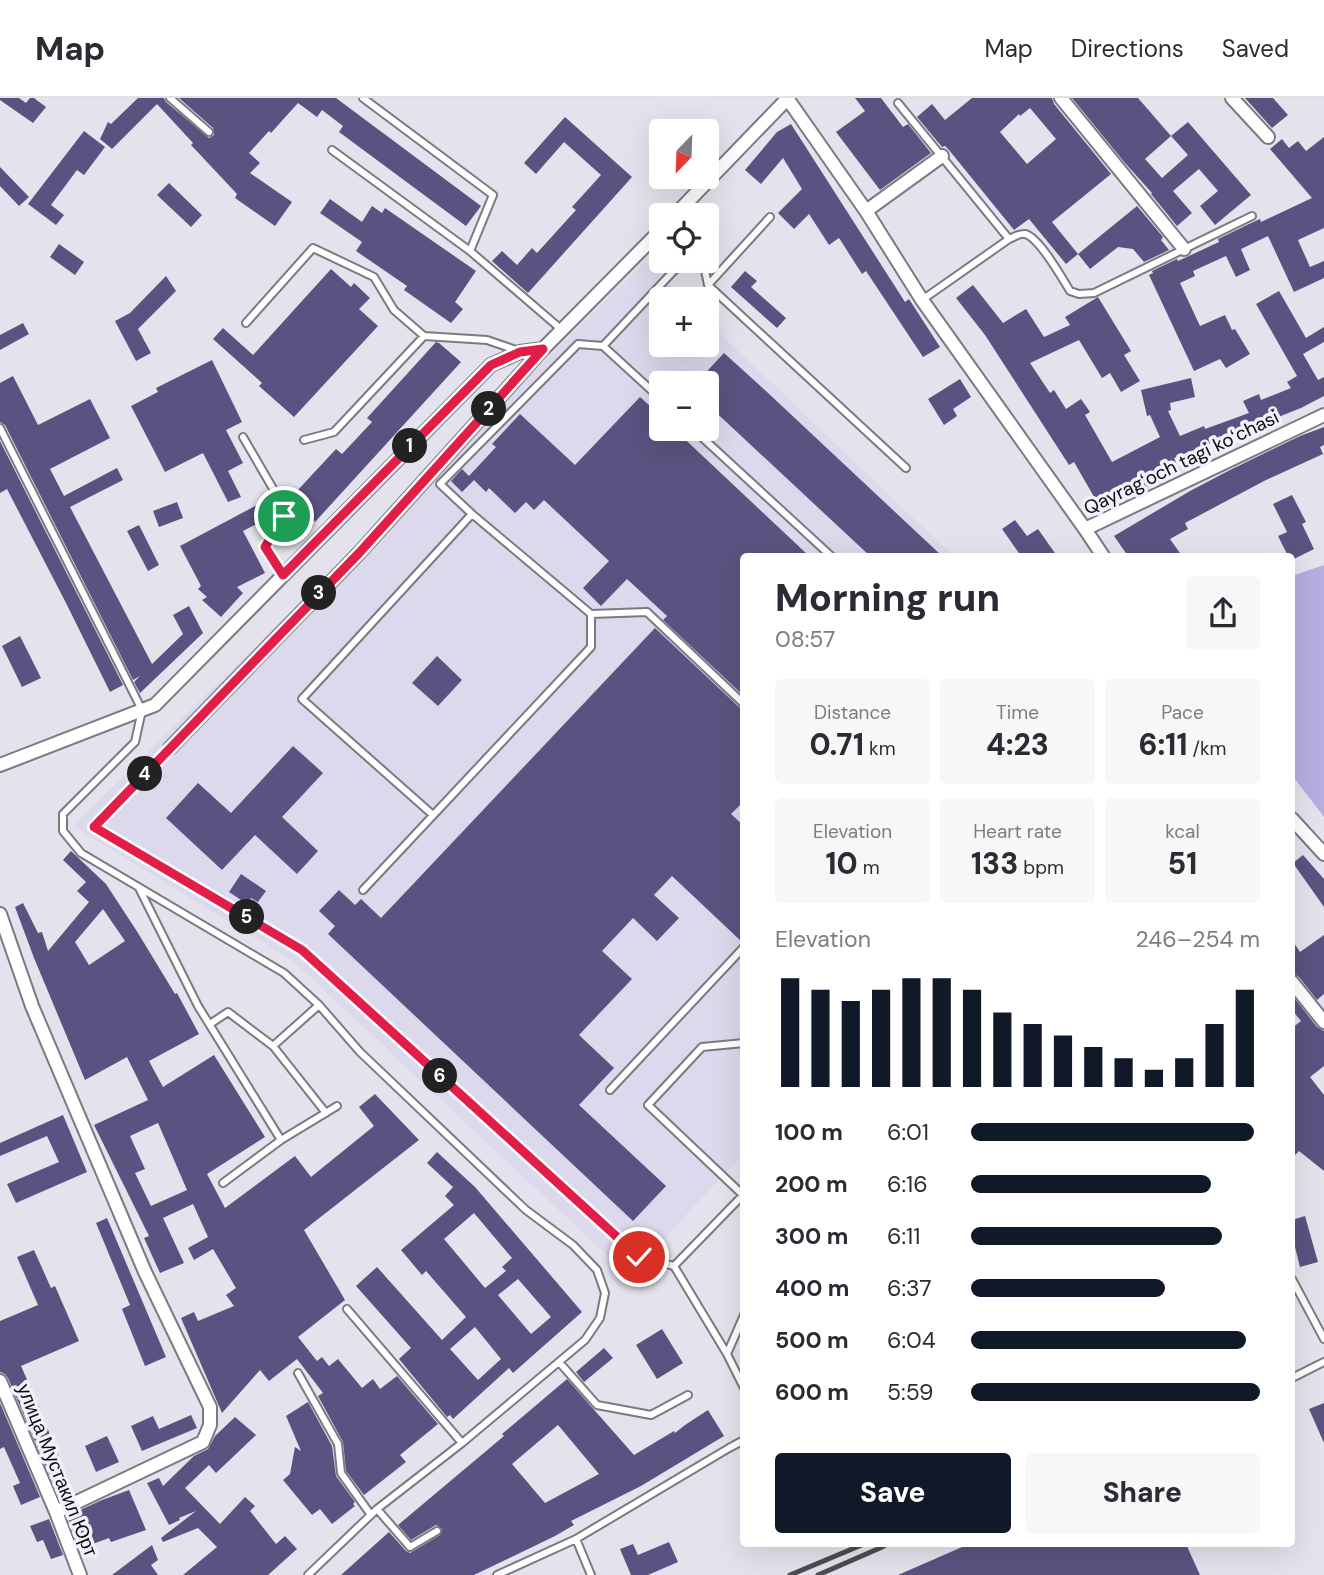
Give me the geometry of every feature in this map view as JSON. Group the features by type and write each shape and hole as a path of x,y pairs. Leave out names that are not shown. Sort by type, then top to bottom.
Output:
{"street":[{"path":"687,203 788,98 866,211 922,300 1084,529"},
{"path":"1061,98 1184,249"},
{"path":"1232,98 1268,137"},
{"path":"866,211 942,156"},
{"path":"170,748 360,552 543,349 649,242"},
{"path":"0,765 155,705 491,365 520,352 543,349"},
{"name":"Qayragʻoch tagi koʻchasi","path":"1101,553 1084,529 1324,415"},
{"path":"1295,822 1324,854"},
{"path":"0,914 32,1006 139,1259 210,1407 209,1425 202,1441 56,1512"},
{"path":"1295,986 1324,1022"},
{"name":"улица Мустакил Юрт","path":"0,1381 80,1575"}],"lane":[{"path":"170,98 209,132"},
{"path":"363,98 493,195 470,251"},
{"path":"898,103 1009,239"},
{"path":"332,150 470,251 562,331"},
{"path":"708,285 770,216"},
{"path":"922,300 1009,239 1026,234 1036,241 1070,290 1079,294 1094,293 1252,216"},
{"path":"246,323 313,247 374,277 394,310 424,335 487,340 520,352"},
{"path":"603,346 672,273"},
{"path":"706,273 708,285 906,468"},
{"path":"304,440 334,432 424,335"},
{"path":"649,388 603,346 578,344 440,484 591,614 647,612 740,700"},
{"path":"0,428 142,710 135,742 63,814 63,831 81,853 284,973 319,1005 369,1062 526,1210 573,1245 597,1270 605,1293 600,1318 585,1340 377,1509 308,1575"},
{"path":"243,437 279,499 284,516 265,547 283,575"},
{"path":"706,441 828,553"},
{"path":"433,815 302,699 472,514"},
{"path":"363,890 591,647 591,614"},
{"path":"170,748 94,827 302,950 639,1257 674,1266 740,1380"},
{"path":"139,888 198,1006 281,1140"},
{"path":"610,1090 740,951"},
{"path":"273,1046 319,1005"},
{"path":"210,1024 228,1012 273,1046 326,1112"},
{"path":"740,1043 702,1047 648,1105 740,1192"},
{"path":"223,1183 281,1140 338,1106"},
{"path":"674,1266 740,1198"},
{"path":"1295,1285 1324,1339"},
{"path":"347,1309 461,1443"},
{"path":"727,1354 740,1324"},
{"path":"559,1362 597,1405 651,1415 688,1395"},
{"path":"1295,1376 1324,1362"},
{"path":"298,1373 338,1444 341,1473 371,1515"},
{"path":"498,1575 576,1539 740,1442"},
{"path":"377,1509 410,1547 437,1531"},
{"path":"576,1539 591,1575"}],"shaded area":[{"path":"645,262 649,266 649,273 657,273 671,287 649,287 649,357 719,357 719,332 950,553 740,553 740,1157 629,1276 294,962 73,826"},
{"path":"1324,565 1324,817 1295,779 1295,575"}],"building":[{"path":"0,98 19,98 26,103 30,98 34,98 46,107 33,123"},
{"path":"138,98 164,98 209,138 214,135 213,128 179,98 336,98 481,206 466,226 339,132 343,126 322,110 317,117 298,103 249,153 260,163 250,173 292,202 275,226 235,198 237,194 157,104 112,149 100,139 108,122 111,124"},
{"path":"855,98 881,98 903,127 908,124 931,153 880,190 836,132 865,111"},
{"path":"972,98 1052,98 1111,174 1052,222 1078,254 1066,264 1029,219 1014,230 949,150 945,146 942,147 917,117 932,104 945,120","holes":["1030,108 1056,139 1027,164 1000,132 1019,114 1020,116"]},
{"path":"1072,98 1138,98 1171,136 1188,122 1251,195 1215,225 1200,206 1218,191 1199,169 1173,191 1192,213 1177,226","holes":["1171,136 1188,155 1162,178 1145,159"]},
{"path":"1245,98 1273,98 1288,115 1272,128"},
{"path":"565,117 632,177 528,293 492,261 502,251 517,265 532,248 537,253 576,210 572,207 601,175 564,142 536,174 524,163"},
{"path":"791,124 905,302 909,299 940,347 923,357 866,271 862,274 839,238 829,245 809,214 794,229 778,213 802,189 783,158 761,184 745,170 777,132"},
{"path":"84,131 105,147 84,175 77,170 51,205 64,215 56,225 28,204"},
{"path":"1324,137 1324,228 1298,240 1310,267 1324,261 1324,278 1294,292 1268,236 1241,249 1250,270 1236,277 1226,256 1193,271 1195,276 1180,283 1200,326 1225,315 1232,330 1235,329 1250,354 1226,368 1220,359 1194,371 1149,275 1177,259 1178,261 1219,242 1218,239 1251,223 1260,219 1261,222 1312,198 1270,149 1282,139 1289,148 1298,141 1306,151"},
{"path":"0,167 29,197 19,206 0,186"},
{"path":"169,183 202,215 191,227 157,195"},
{"path":"330,199 362,222 372,206 382,213 385,208 476,271 455,302 463,309 451,323 404,290 407,286 356,251 362,242 320,213"},
{"path":"1137,206 1163,237 1161,240 1169,250 1144,262 1133,249 1118,247 1090,269 1078,254"},
{"path":"59,244 84,262 75,275 50,257"},
{"path":"331,269 351,287 354,283 370,298 359,309 378,326 294,417 259,386 262,383 213,339 223,328 253,355"},
{"path":"745,271 757,281 751,287 786,318 777,328 731,287"},
{"path":"166,276 176,291 138,329 151,353 136,361 115,321 130,313"},
{"path":"973,285 1003,323 1026,309 1044,337 1070,325 1065,317 1098,297 1131,351 1124,355 1140,381 1121,392 1110,373 1102,378 1079,340 1030,363 1050,393 1054,390 1066,409 1081,399 1090,412 1085,415 1112,462 1160,437 1150,415 1147,416 1141,390 1191,378 1195,397 1170,403 1171,410 1168,411 1180,436 1249,413 1243,401 1259,394 1261,400 1291,388 1287,382 1297,376 1256,304 1279,291 1306,338 1324,327 1324,342 1303,354 1318,380 1324,377 1324,396 1301,408 1174,458 1180,470 1141,490 1139,487 1101,509 1074,462 1069,465 985,335 956,298"},
{"path":"23,323 29,334 0,350 0,335"},
{"path":"436,342 461,362 315,522 297,491 336,449 342,454 372,422 367,418"},
{"path":"724,353 939,553 867,553 719,415 719,371 707,371"},
{"path":"212,360 242,422 226,430 243,463 228,471 241,497 228,502 203,453 165,472 131,406 158,392 156,388"},
{"path":"13,376 38,425 90,399 110,438 50,469 64,496 117,468 123,480 70,507 152,664 183,634 173,615 189,606 203,633 140,693 134,682 140,676 133,680 5,425 0,422 0,383"},
{"path":"960,379 971,397 953,409 957,416 944,425 928,399"},
{"path":"640,397 649,405 649,441 687,441 806,553 740,553 740,692 663,620 667,616 627,579 601,606 583,588 609,561 544,500 534,510 526,502 515,513 489,488 486,492 474,480 462,492 451,481 462,469 469,476 496,447 492,444 520,414 575,465"},
{"path":"1324,427 1324,445 1320,447 1323,454 1264,481 1185,523 1188,529 1170,539 1180,553 1126,553 1114,536 1190,491 1300,436"},
{"path":"0,441 123,685 110,692 7,489 0,493"},
{"path":"1292,495 1306,522 1302,524 1314,549 1295,558 1295,553 1286,553 1278,536 1287,532 1273,504"},
{"path":"177,502 183,518 159,527 153,511"},
{"path":"270,503 276,514 243,531 265,573 237,587 243,593 221,617 202,600 207,597 198,589 201,586 180,546 257,505 259,508"},
{"path":"1015,520 1027,536 1038,529 1055,553 1019,553 1002,529"},
{"path":"139,525 159,565 148,571 127,531"},
{"path":"655,628 740,708 740,805 731,814 740,822 740,940 672,876 654,895 679,918 657,941 633,918 602,951 632,979 579,1035 614,1068 579,1105 666,1186 633,1221 328,934 335,926 319,911 339,890 355,905 361,899 381,918"},
{"path":"20,636 41,678 22,687 2,646"},
{"path":"437,656 462,680 438,706 412,683"},
{"path":"293,746 323,773 282,817 318,851 297,874 255,835 222,870 166,818 198,783 231,813"},
{"path":"71,851 106,884 175,994 177,993 199,1034 149,1061 163,1087 214,1055 265,1137 207,1174 225,1208 295,1156 311,1177 374,1126 359,1107 375,1094 419,1140 304,1230 345,1300 298,1337 317,1361 322,1357 329,1366 338,1359 362,1388 373,1379 380,1389 397,1376 438,1424 400,1455 406,1462 364,1495 346,1471 343,1442 318,1396 323,1393 297,1359 269,1381 260,1370 222,1413 181,1318 194,1312 198,1321 234,1306 226,1295 236,1288 213,1249 194,1260 188,1248 208,1237 193,1204 163,1218 184,1263 160,1273 144,1238 149,1236 94,1125 148,1100 127,1057 85,1080 15,907 23,903 38,933 42,932 48,951 89,902 77,891 86,882 63,860","holes":["103,909 125,941 89,965 75,942","158,1123 187,1190 151,1206 135,1173 145,1169 130,1136"]},
{"path":"1303,855 1324,879 1324,907 1295,866 1295,861"},
{"path":"241,874 266,891 258,902 251,898 247,904 229,892"},
{"path":"1324,935 1324,994 1317,1000 1295,975 1295,944 1300,952"},
{"path":"1295,999 1317,1027 1324,1031 1324,1066 1310,1077 1324,1095 1324,1171 1299,1151 1295,1155 1295,1026 1301,1021 1295,1014"},
{"path":"63,1115 87,1172 16,1203 7,1184 59,1162 47,1136 0,1156 0,1143"},
{"path":"437,1152 475,1187 582,1312 513,1373 509,1368 453,1419 450,1415 447,1417 399,1359 411,1348 356,1286 377,1267 442,1340 466,1317 426,1271 422,1275 401,1250 454,1205 445,1196 453,1187 427,1163","holes":["474,1213 512,1258 502,1267 506,1271 485,1288 444,1239","518,1279 551,1317 531,1334 498,1295","475,1327 501,1359 478,1380 450,1349"]},
{"path":"1305,1216 1318,1262 1300,1267 1295,1247 1295,1219"},
{"path":"107,1218 166,1357 145,1366 122,1309 130,1305 96,1223"},
{"path":"34,1250 51,1288 55,1286 79,1341 21,1366 70,1483 56,1490 8,1378 0,1372 0,1321 38,1305 17,1257"},
{"path":"662,1329 683,1363 657,1379 636,1345"},
{"path":"604,1348 613,1358 584,1382 576,1372"},
{"path":"567,1379 634,1455 674,1431 675,1433 708,1410 724,1436 641,1486 571,1521 574,1525 555,1536 474,1575 341,1575 389,1532 410,1553 440,1535 442,1529 436,1525 411,1540 398,1525 504,1436 502,1434","holes":["558,1425 599,1474 545,1503 512,1464"]},
{"path":"308,1402 332,1446 336,1476 355,1502 355,1506 332,1524 320,1509 312,1515 283,1480 290,1474 295,1447 301,1451 286,1416"},
{"path":"0,1403 40,1497 21,1505 13,1486 20,1483 4,1447 0,1449"},
{"path":"1324,1403 1324,1443 1309,1409"},
{"path":"191,1415 197,1428 142,1451 131,1426 153,1416 159,1429"},
{"path":"235,1417 256,1435 216,1473 209,1465 185,1488 220,1524 245,1497 255,1506 250,1511 276,1544 285,1536 297,1549 268,1575 183,1575 217,1547 198,1528 163,1542 161,1538 196,1511 169,1525 147,1483 159,1478 163,1486 194,1456 208,1449 215,1436"},
{"path":"107,1436 119,1462 96,1472 85,1446"},
{"path":"129,1490 146,1530 111,1542 109,1538 79,1549 67,1516"},
{"path":"49,1519 63,1555 51,1559 43,1540 37,1542 30,1526"},
{"path":"669,1542 678,1562 648,1575 631,1575 620,1549 633,1544 638,1555"},
{"path":"152,1545 158,1560 151,1565 158,1575 112,1575"},
{"path":"962,1547 1187,1547 1200,1575 898,1575"}],"railway":[{"path":"790,1575 857,1547"},
{"path":"818,1575 882,1547"}],"route":[{"path":"284,516 265,547 283,575 491,365 520,352 543,349 360,552 94,827 302,950 639,1257"}]}
